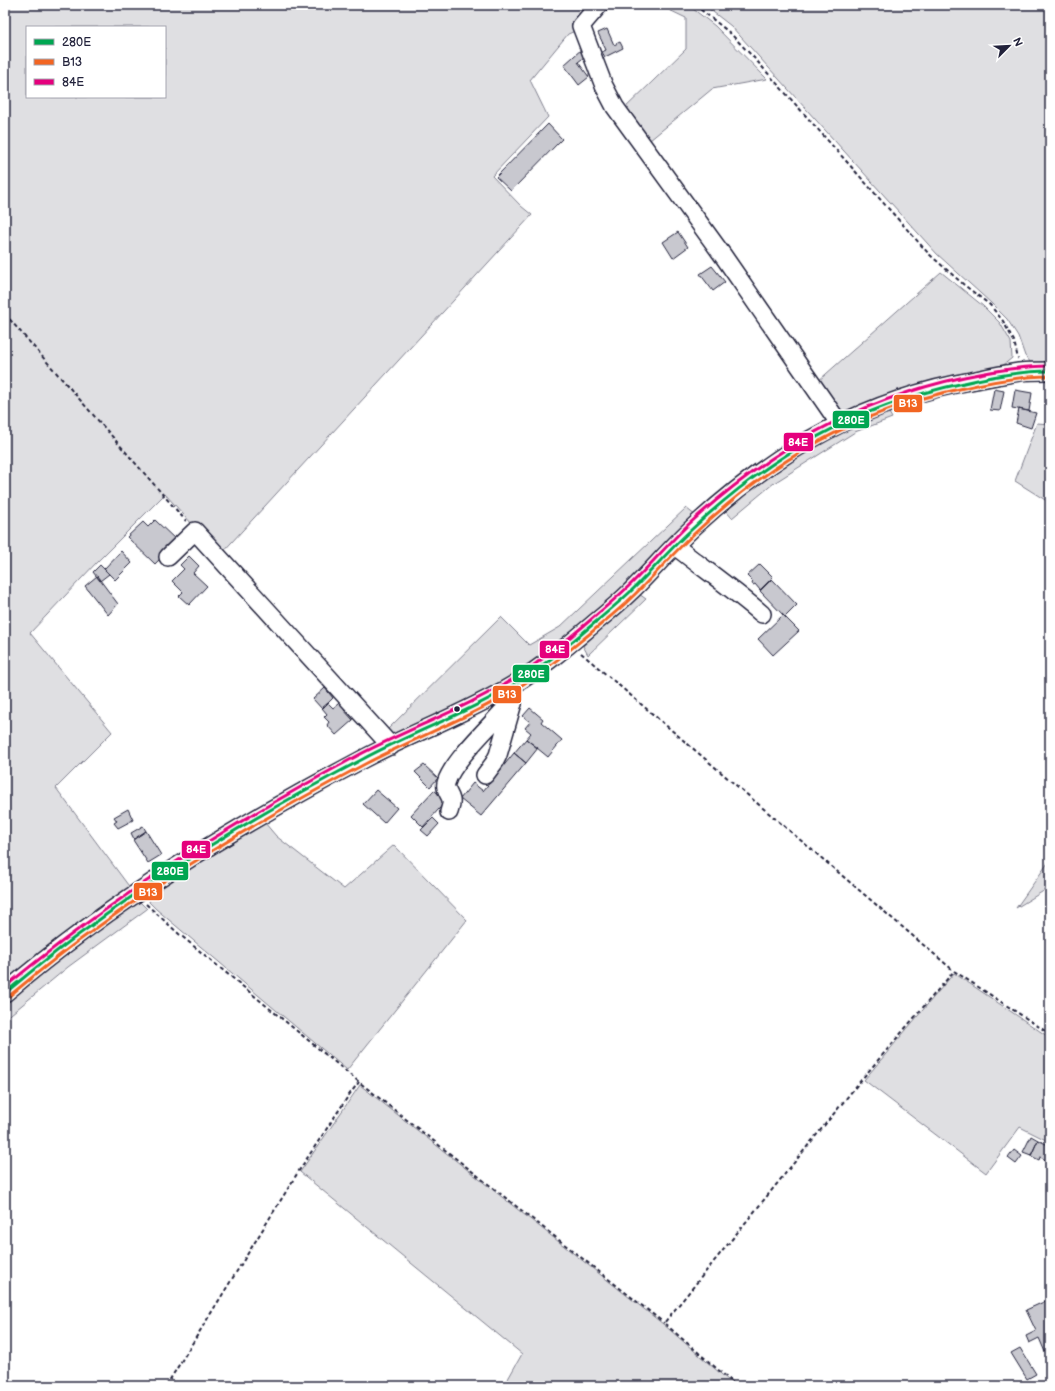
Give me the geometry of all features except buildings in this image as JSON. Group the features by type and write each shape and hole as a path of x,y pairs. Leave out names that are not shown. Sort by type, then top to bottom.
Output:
{"street":[{"path":"599,5 581,26 604,86 615,107 721,252 839,423"},
{"path":"5,993 42,962 157,879 260,817 364,759 514,685 571,644 628,594 698,522 754,475 797,447 839,423 893,401 949,384 1021,371 1050,371"},
{"path":"168,557 195,531 391,746"},
{"path":"675,546 740,595 762,614"},
{"path":"485,775 498,755 515,696 514,685"},
{"path":"449,812 451,799 446,791 446,785 449,776 467,751 505,709 512,704"}],"path":[{"path":"695,5 730,33 756,60 929,254 990,305 1003,321 1014,341 1021,371"},
{"path":"5,314 195,531"},
{"path":"571,644 954,971 1050,1034"},
{"path":"135,894 179,934 359,1082 664,1323 737,1386"},
{"path":"664,1323 862,1079 954,971"},
{"path":"166,1386 300,1169 359,1082"}],"shaded area":[{"path":"5,5 596,5 580,29 568,34 530,80 548,117 492,176 521,206 532,215 220,555 165,494 97,562 30,633 112,732 56,788 131,889 5,986"},
{"path":"659,5 688,5 715,26 767,79 712,89 644,145 621,112 686,49 686,18"},
{"path":"704,5 1050,5 1050,363 1033,365 1025,356 1018,336 1007,319 937,254 731,26"},
{"path":"941,272 983,306 1000,323 1011,342 1012,358 1001,367 846,413 835,409 817,382"},
{"path":"888,411 892,418 855,432 774,483 732,518 725,510 766,477 839,431"},
{"path":"1037,423 1050,424 1050,503 1015,481"},
{"path":"686,508 696,516 624,589 567,640 511,678 391,743 383,734 501,617 529,645 560,627"},
{"path":"639,594 646,599 588,655 583,646"},
{"path":"265,823 276,836 344,889 394,845 467,920 347,1070 149,902 152,892"},
{"path":"1050,860 1050,887 1016,908"},
{"path":"138,900 147,909 68,967 5,1019 5,1005 47,969"},
{"path":"954,973 1050,1038 1050,1142 1020,1127 986,1173 864,1080"},
{"path":"360,1085 663,1324 735,1386 504,1386 522,1354 300,1172"}],"transit line":[{"name":"84E","path":"5,987 47,953 131,891 219,835 357,756 479,698 527,670 562,644 616,598 674,538 720,497 751,473 816,431 851,414 924,387 996,371 1050,366"},
{"name":"280E","path":"5,993 46,960 121,904 222,838 363,759 484,701 532,673 567,646 624,597 682,538 720,504 751,479 816,437 887,405 924,393 996,376 1050,371"},
{"name":"B13","path":"8,997 49,964 124,908 190,864 259,822 385,754 486,706 534,677 622,607 688,540 726,506 787,460 854,424 889,410 926,398 996,381 1050,376"}]}
